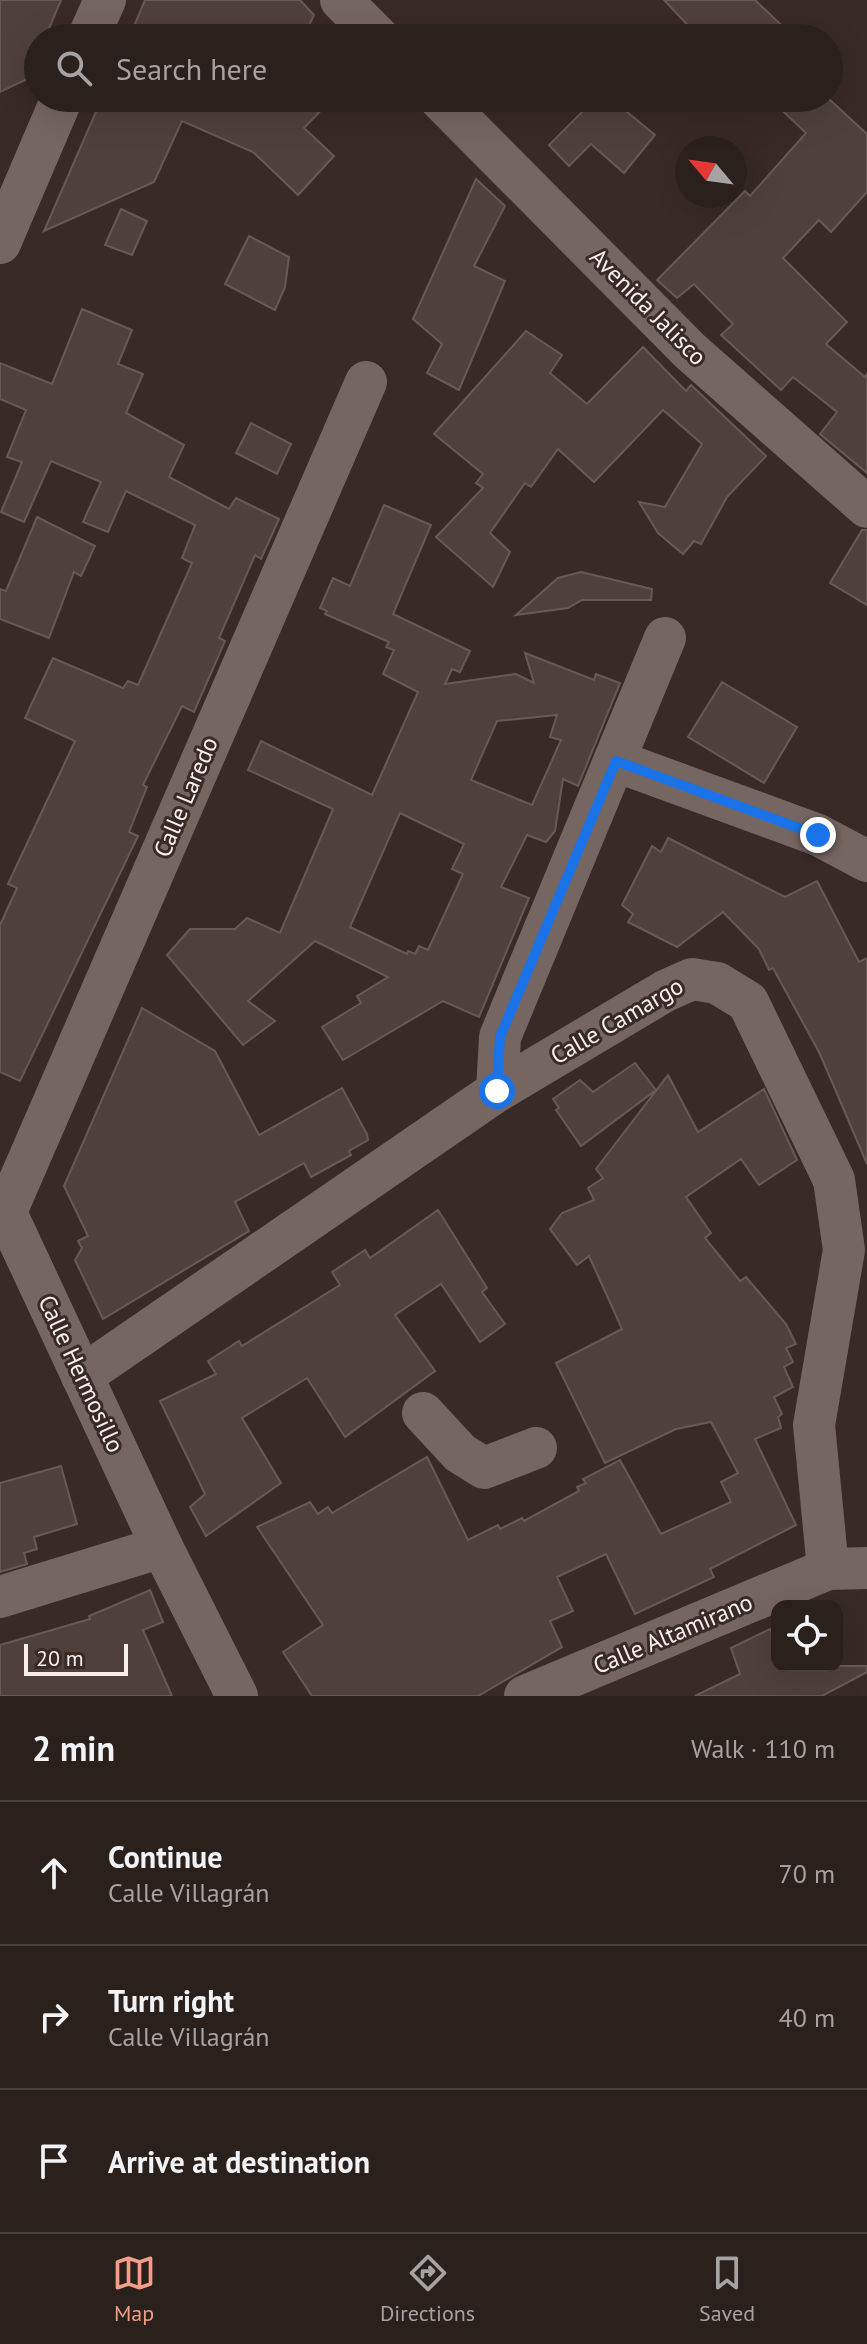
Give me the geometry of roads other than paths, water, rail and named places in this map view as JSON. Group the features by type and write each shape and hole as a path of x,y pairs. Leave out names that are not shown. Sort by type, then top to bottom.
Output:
{"street":[{"path":"94,24 105,0"},
{"path":"341,0 365,24"},
{"path":"0,243 56,112"},
{"name":"Avenida Jalisco","path":"453,112 690,351 867,507"},
{"name":"Calle Laredo","path":"3,1206 366,382"},
{"path":"497,1091 500,1037 665,638"},
{"path":"616,761 818,835 867,861"},
{"name":"Calle Camargo","path":"82,1376 497,1091 665,991 692,979 717,983 748,1002 834,1180 844,1250 814,1425 848,1568"},
{"name":"Calle Hermosillo","path":"3,1206 162,1547 237,1696"},
{"path":"423,1413 460,1453 484,1468 536,1448"},
{"path":"0,1597 162,1547"},
{"name":"Calle Altamirano","path":"525,1696 848,1568"}]}
